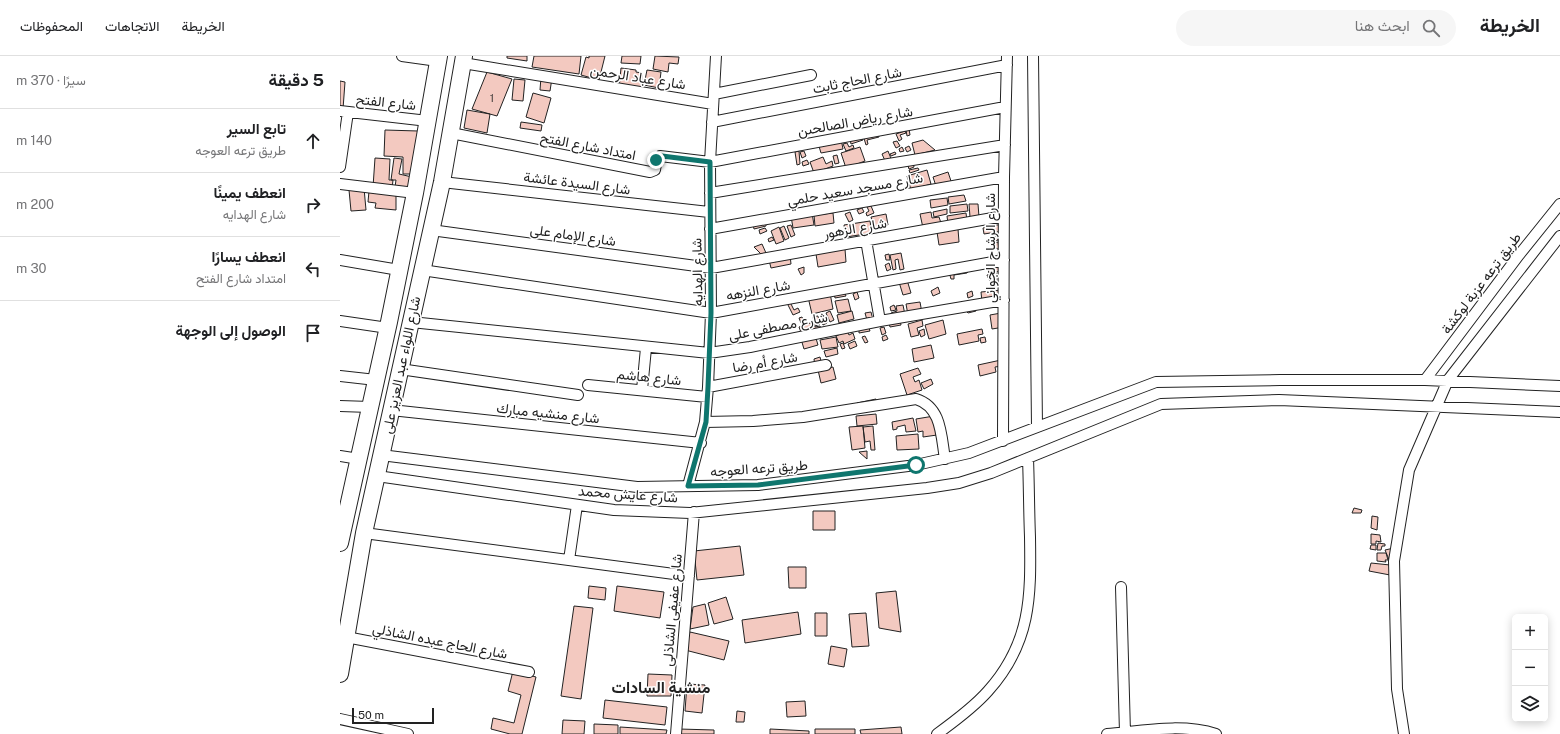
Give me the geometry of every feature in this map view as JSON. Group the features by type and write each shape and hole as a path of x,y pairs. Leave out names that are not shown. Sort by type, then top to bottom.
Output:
{"main road":[{"name":"شارع اللواء عبد العزيز على","path":"340,543 343,515 359,459 383,350 415,193 439,58"},
{"name":"شارع اللواء عبد العزيز على","path":"340,674 364,533 442,182 464,59"},
{"path":"388,325 401,319 410,324"},
{"path":"383,350 402,362"}],"street":[{"path":"402,56 439,58"},
{"name":"شارع الهدايه","path":"688,486 706,422 711,313 709,212 710,162 716,56"},
{"path":"1033,56 1037,427"},
{"name":"شارع عباد الرحمن","path":"464,59 713,99 810,75"},
{"name":"شارع الرشاح الجواني","path":"1003,441 1004,177 1007,60"},
{"name":"شارع الحاج ثابت","path":"712,122 1007,60"},
{"name":"شارع رياض الصالحىن","path":"710,162 1005,107"},
{"path":"340,167 344,112"},
{"name":"شارع الفتح","path":"344,112 428,121"},
{"name":"امتداد شارع الفتح","path":"451,133 650,172 655,170 657,158 660,156 710,162"},
{"path":"710,193 1005,145"},
{"name":"شارع مسجد سعيد حلمي","path":"710,229 1004,177"},
{"name":"شارع السيدة عائشة","path":"442,182 709,212"},
{"path":"340,184 415,193"},
{"name":"طريق ترعه عزبة لوكشة","path":"1425,380 1560,204"},
{"name":"شارع الزهور","path":"711,268 1004,216"},
{"name":"شارع الإمام على","path":"431,230 711,268"},
{"path":"1404,734 1397,689 1394,561 1408,470 1448,380 1560,236"},
{"path":"866,240 880,321"},
{"path":"340,260 399,270"},
{"name":"شارع النزهه","path":"422,270 711,313 874,285 1004,260"},
{"name":"شارع مصطفى على","path":"410,324 709,353 750,347 880,321 1004,300"},
{"path":"340,321 388,325"},
{"path":"642,390 646,348"},
{"path":"402,362 578,395"},
{"name":"شارع أم رضا","path":"708,387 826,365"},
{"path":"340,376 376,380"},
{"name":"طريق ترعه العوجه","path":"382,455 637,487 758,485 916,465 970,453 1156,382 1448,380 1560,386"},
{"name":"شارع هاشم","path":"588,385 707,397"},
{"path":"706,422 753,421 803,416 916,399 931,407 936,414 945,459"},
{"name":"شارع عايش محمد","path":"377,476 614,510 694,512 926,488 959,482 991,473 1161,404 1278,400 1560,412"},
{"path":"340,406 370,407"},
{"name":"شارع منشيه مبارك","path":"391,410 701,443"},
{"path":"340,456 359,459"},
{"path":"937,734 969,710 988,691 1005,669 1018,645 1026,619 1031,592 1028,458"},
{"path":"569,560 577,505"},
{"name":"شارع عفيفى الشاذلى","path":"676,734 694,512"},
{"path":"364,533 689,576"},
{"path":"1121,587 1125,733"},
{"name":"شارع الحاج عبده الشاذلي","path":"346,637 529,672"},
{"path":"340,718 402,734"},
{"path":"1108,734 1179,729 1214,734"}],"building":[{"path":"507,56 527,56 527,61 507,58"},
{"path":"534,56 581,56 579,74 532,67"},
{"path":"589,56 605,56 599,80 581,75 586,57 589,58"},
{"path":"622,56 641,56 640,64 621,63"},
{"path":"655,56 679,57 678,64 669,63 668,72 653,69"},
{"path":"621,68 636,70 636,72 642,73 641,90 619,88"},
{"path":"647,70 661,72 659,88 644,85"},
{"path":"487,72 512,79 497,116 472,109"},
{"path":"541,77 552,78 550,91 540,90"},
{"path":"514,79 525,80 523,101 512,100"},
{"path":"340,81 345,82 343,109 340,109"},
{"path":"533,93 551,98 544,123 526,117"},
{"path":"467,110 490,114 487,133 464,128"},
{"path":"521,122 542,125 541,131 520,128"},
{"path":"909,129 910,135 907,136 906,130"},
{"path":"385,130 418,131 416,174 403,174 403,157 384,156"},
{"path":"878,131 879,137 867,140 868,144 866,145 863,135"},
{"path":"905,131 906,133 900,135 902,139 899,141 896,134"},
{"path":"861,135 863,140 851,144 850,139"},
{"path":"841,139 843,149 821,153 818,143"},
{"path":"923,140 935,150 915,155 912,143"},
{"path":"897,141 900,146 896,148 893,142"},
{"path":"847,143 849,147 853,145 854,148 846,151 843,144"},
{"path":"909,146 911,150 907,152 905,148"},
{"path":"860,147 865,161 846,168 841,153"},
{"path":"902,147 904,151 900,152 899,149"},
{"path":"799,151 800,164 797,165 795,152"},
{"path":"804,151 806,156 802,158 800,152"},
{"path":"888,151 892,161 886,163 882,154"},
{"path":"895,152 896,154 891,156 890,154"},
{"path":"837,155 839,163 835,164 833,156"},
{"path":"823,157 826,164 832,161 833,166 814,173 810,162"},
{"path":"375,158 390,159 389,180 393,180 392,189 373,187"},
{"path":"394,158 402,159 399,174 412,177 410,189 395,187 396,180 391,180"},
{"path":"807,160 809,164 803,166 802,162"},
{"path":"913,161 914,167 909,169 907,163"},
{"path":"918,168 919,170 910,173 909,170"},
{"path":"927,170 931,184 911,190 907,176"},
{"path":"948,172 952,184 937,189 933,177"},
{"path":"364,188 366,210 351,211 349,190"},
{"path":"369,191 396,194 396,210 375,208 376,203 368,202"},
{"path":"964,195 966,201 949,204 948,197"},
{"path":"947,198 948,205 931,208 930,200"},
{"path":"967,204 968,211 950,213 950,206"},
{"path":"969,204 978,204 979,217 970,217"},
{"path":"871,206 874,213 867,216 866,213 869,211 867,207"},
{"path":"862,208 864,212 859,214 857,210"},
{"path":"947,209 947,214 934,217 933,212"},
{"path":"850,212 853,220 849,222 845,214"},
{"path":"931,212 932,218 939,217 941,223 923,228 920,214"},
{"path":"812,213 814,225 793,228 791,216"},
{"path":"833,213 834,223 815,226 814,215"},
{"path":"966,213 967,221 948,224 947,216"},
{"path":"886,214 888,225 874,228 871,217"},
{"path":"870,221 872,233 846,237 844,225"},
{"path":"766,222 766,226 754,229 753,224"},
{"path":"1002,224 1003,231 984,234 983,228"},
{"path":"791,225 795,235 791,237 787,226"},
{"path":"784,226 789,238 785,240 780,228"},
{"path":"779,227 784,241 776,244 771,231"},
{"path":"765,228 767,231 760,234 759,230"},
{"path":"958,229 959,242 939,245 937,232"},
{"path":"997,236 998,240 991,243 989,239"},
{"path":"772,237 774,240 769,242 768,239"},
{"path":"998,242 999,250 991,244"},
{"path":"762,244 766,253 762,255 754,247"},
{"path":"845,249 846,262 818,267 816,254"},
{"path":"901,253 904,269 900,270 898,259 895,260 896,269 893,270 890,255"},
{"path":"889,254 890,260 886,260 885,255"},
{"path":"790,255 791,264 771,268 769,260"},
{"path":"1003,262 1002,271 989,273 987,265"},
{"path":"889,263 891,269 887,271 885,265"},
{"path":"804,267 804,273 801,275 798,269"},
{"path":"972,268 967,273 954,275 954,279 951,279 949,272"},
{"path":"1000,273 1001,275 988,278 987,275"},
{"path":"1000,276 1000,278 990,281 989,279"},
{"path":"907,280 911,293 903,295 899,282"},
{"path":"938,287 940,293 933,296 931,291"},
{"path":"1002,290 1004,299 982,302 981,292"},
{"path":"844,291 846,296 835,298 834,293"},
{"path":"972,291 973,296 968,298 967,293"},
{"path":"857,292 859,298 855,300 853,294"},
{"path":"830,293 833,309 812,314 808,297"},
{"path":"848,299 851,311 838,313 835,301"},
{"path":"789,300 794,310 798,308 800,312 793,315 786,301"},
{"path":"920,302 922,313 908,315 906,304"},
{"path":"894,305 896,310 891,311 890,307"},
{"path":"903,305 905,315 892,318 891,313 897,311 896,306"},
{"path":"975,305 976,311 968,313 963,308"},
{"path":"830,311 834,320 830,322 826,313"},
{"path":"852,311 854,319 839,323 837,315"},
{"path":"871,312 873,320 867,320 865,313"},
{"path":"1001,313 1004,327 992,329 990,315"},
{"path":"818,316 820,324 815,326 813,317"},
{"path":"802,317 804,322 801,323 799,318"},
{"path":"825,318 827,323 823,325 821,319"},
{"path":"900,320 901,325 890,327 889,323"},
{"path":"922,320 923,326 917,328 919,335 911,337 908,324"},
{"path":"943,320 946,334 929,339 925,325"},
{"path":"813,322 815,327 820,326 822,331 802,335 799,327"},
{"path":"884,327 886,333 882,335 880,328"},
{"path":"869,328 870,331 859,333 859,330"},
{"path":"924,329 925,335 921,337 919,331"},
{"path":"982,329 983,334 978,335 979,341 959,345 957,334"},
{"path":"847,331 849,335 853,333 855,339 844,344 843,341 839,343 836,336"},
{"path":"815,335 818,345 804,349 801,339"},
{"path":"886,335 888,339 883,341 882,337"},
{"path":"865,336 868,342 865,343 862,337"},
{"path":"836,337 838,347 822,349 820,340"},
{"path":"985,337 986,342 981,343 980,338"},
{"path":"855,341 857,346 850,349 848,344"},
{"path":"843,343 845,348 842,349 840,344"},
{"path":"931,345 934,358 914,362 912,349"},
{"path":"837,348 838,354 826,357 824,351"},
{"path":"820,357 822,365 815,367 814,359"},
{"path":"1001,360 1002,366 995,367 996,372 980,376 978,365"},
{"path":"833,367 836,379 821,383 818,370"},
{"path":"918,368 921,374 913,377 915,382 919,380 922,390 907,395 900,374"},
{"path":"931,379 933,384 924,389 921,383"},
{"path":"876,399 877,404 858,407 857,403"},
{"path":"876,414 877,424 857,426 856,416"},
{"path":"934,416 937,435 923,437 923,431 918,432 916,419"},
{"path":"913,418 916,431 906,432 905,425 897,427 897,429 893,430 892,422"},
{"path":"863,426 865,448 852,450 849,427"},
{"path":"873,426 875,450 871,450 870,441 865,442 863,427"},
{"path":"918,434 919,449 897,450 896,436"},
{"path":"867,451 867,459 859,452"},
{"path":"1354,508 1362,510 1361,513 1352,513"},
{"path":"813,511 835,511 835,530 813,530"},
{"path":"1372,516 1378,517 1377,530 1371,528"},
{"path":"1371,534 1380,535 1381,542 1376,541 1376,544 1371,544"},
{"path":"1378,543 1385,544 1385,546 1382,546 1381,550 1377,550"},
{"path":"1371,545 1376,545 1376,550 1370,549"},
{"path":"740,546 744,575 697,580 694,551"},
{"path":"1394,548 1393,569 1385,550"},
{"path":"1377,553 1386,553 1388,560 1385,560 1386,562 1377,561"},
{"path":"1371,563 1390,565 1390,575 1369,571"},
{"path":"788,567 806,567 806,588 789,588"},
{"path":"589,586 606,588 605,600 588,598"},
{"path":"617,586 664,592 660,618 614,611"},
{"path":"896,591 901,632 879,628 876,593"},
{"path":"726,597 733,619 714,624 708,603"},
{"path":"705,604 709,625 690,629 693,607"},
{"path":"574,606 593,608 581,699 561,696"},
{"path":"798,612 801,634 745,643 742,620"},
{"path":"815,613 827,613 827,636 815,636"},
{"path":"866,613 869,646 852,647 849,614"},
{"path":"690,632 729,641 724,660 685,650"},
{"path":"831,646 847,649 844,667 828,664"},
{"path":"513,671 536,677 522,734 510,734 491,729 493,718 514,723 521,695 508,691"},
{"path":"648,674 672,675 671,696 647,696"},
{"path":"687,684 705,685 702,713 685,711"},
{"path":"605,700 667,707 665,725 603,718"},
{"path":"805,701 806,716 787,717 786,702"},
{"path":"737,711 745,712 744,722 736,722"},
{"path":"563,720 585,721 584,734 562,734"},
{"path":"594,724 618,725 618,734 594,734"},
{"path":"620,727 667,730 666,734 620,734"},
{"path":"901,727 902,734 861,734 860,730"},
{"path":"679,729 714,730 714,734 679,734"},
{"path":"770,729 809,731 809,734 770,734"},
{"path":"815,729 855,729 855,734 815,734"}],"district":[{"name":"منشية السادات","path":"661,687"}],"route":[{"path":"656,160 658,156 662,156 710,162 709,212 711,313 706,422 688,486 758,485 916,465"}]}
